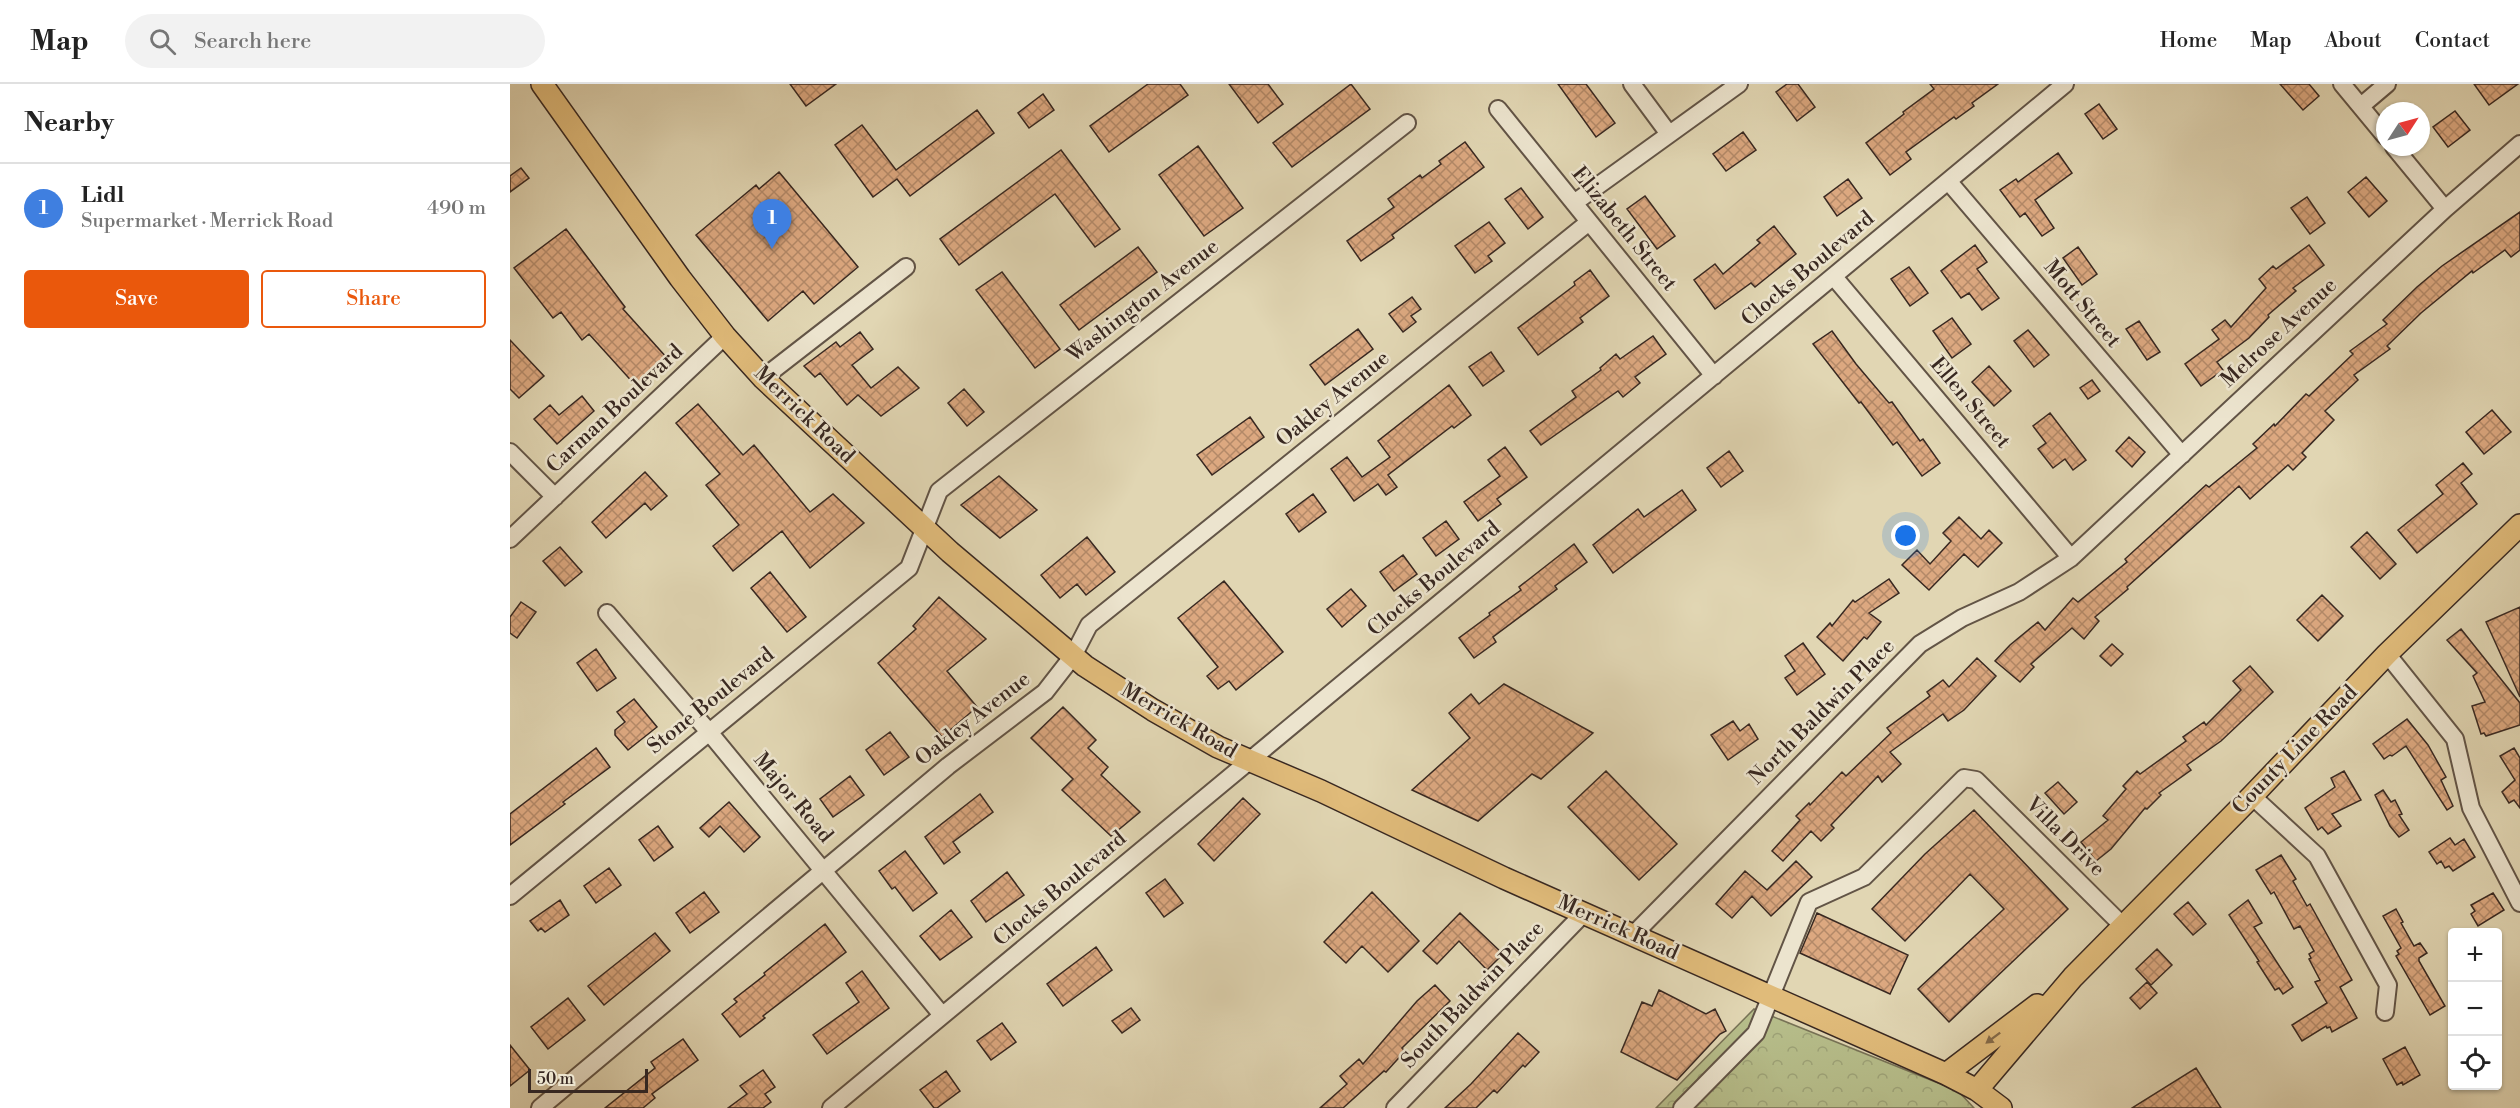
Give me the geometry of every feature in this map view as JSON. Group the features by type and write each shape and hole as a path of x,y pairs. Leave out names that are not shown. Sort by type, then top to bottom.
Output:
{"main road":[{"name":"Merrick Road","path":"542,84 678,276 724,336 763,378 925,529 1072,656 1153,710 1218,747 1321,790 1504,878 1946,1074 1977,1090 2001,1108"},
{"name":"County Line Road","path":"1977,1090 2073,977 2252,796 2387,654 2520,525"},
{"name":"County Line Road","path":"1946,1074 2073,977"}],"street":[{"path":"1632,84 1669,134"},
{"path":"1574,203 1739,84"},
{"path":"2342,84 2376,125"},
{"path":"2361,106 2387,84"},
{"name":"Clocks Boulevard","path":"831,1108 1949,182 2055,87"},
{"name":"Elizabeth Street","path":"1498,109 1714,376"},
{"name":"Washington Avenue","path":"925,529 939,491 1407,123"},
{"name":"Melrose Avenue","path":"2072,558 2445,209 2520,144"},
{"path":"2401,156 2445,209"},
{"name":"Mott Street","path":"1949,182 2182,455"},
{"name":"Oakley Avenue","path":"540,1108 948,766 1045,692 1072,656 1089,625 1589,222"},
{"path":"763,378 906,267"},
{"name":"Ellen Street","path":"1834,277 2072,558"},
{"name":"Carman Boulevard","path":"510,539 724,336"},
{"path":"510,452 555,497"},
{"name":"Stone Boulevard","path":"510,896 909,568 925,529"},
{"name":"North Baldwin Place","path":"1633,935 1920,644 1962,618 2019,592 2072,558"},
{"name":"Major Road","path":"607,613 709,732 942,1015"},
{"path":"2387,654 2455,739 2471,808 2520,903"},
{"name":"Villa Drive","path":"1770,996 1809,902 1864,877 1970,779 2123,926"},
{"path":"2252,796 2317,856 2388,985 2385,1012"},
{"name":"South Baldwin Place","path":"1395,1108 1584,912"},
{"path":"1682,1108 1756,1033 1770,996"}],"green space":[{"path":"1754,1009 1958,1091 1974,1108 1656,1108"}],"building":[{"path":"790,84 836,84 806,106"},
{"path":"1148,84 1180,84 1188,95 1109,152 1090,126"},
{"path":"1229,84 1268,84 1283,104 1258,123"},
{"path":"1351,84 1370,109 1292,167 1273,143"},
{"path":"1558,84 1586,84 1615,123 1596,137"},
{"path":"1787,84 1798,84 1815,107 1797,121 1776,92"},
{"path":"1930,84 1998,84 1972,103 1974,106 1956,119 1954,117 1906,152 1911,159 1890,175 1866,143 1934,89"},
{"path":"2280,84 2309,84 2319,96 2303,110"},
{"path":"2474,84 2518,84 2489,105"},
{"path":"1043,94 1054,110 1029,128 1018,113"},
{"path":"2099,104 2117,129 2103,139 2085,114"},
{"path":"977,110 994,133 910,196 897,179 873,197 835,145 862,125 896,170"},
{"path":"2455,111 2470,130 2448,147 2433,127"},
{"path":"1743,132 1756,150 1726,171 1713,154"},
{"path":"1465,142 1484,167 1392,235 1394,238 1361,261 1347,241 1394,207 1388,199 1420,175 1422,178 1441,164 1439,161"},
{"path":"1198,146 1243,208 1204,236 1159,175"},
{"path":"1061,150 1120,229 1095,247 1055,194 959,265 940,239"},
{"path":"2058,153 2072,173 2035,200 2054,228 2042,236 2025,213 2020,217 2000,190 2016,179 2018,182"},
{"path":"521,168 529,178 510,192 510,176"},
{"path":"779,172 858,267 814,304 803,291 768,321 696,235 756,185 759,189"},
{"path":"2366,177 2387,201 2369,217 2348,192"},
{"path":"1848,179 1862,198 1837,216 1824,197"},
{"path":"1521,188 1543,217 1528,229 1505,199"},
{"path":"1645,196 1675,236 1657,249 1627,209"},
{"path":"2307,197 2325,223 2310,234 2291,208"},
{"path":"2520,212 2520,250 2511,257 2505,250 2473,273 2472,271 2421,313 2387,346 2390,349 2354,375 2358,380 2325,411 2334,420 2302,453 2306,457 2293,470 2288,465 2250,499 2239,486 2095,617 2099,621 2084,639 2072,628 2031,664 2034,667 2020,682 1995,661 2038,622 2045,630 2073,598 2078,602 2127,562 2125,559 2206,485 2209,487 2257,448 2253,444 2353,354 2350,351 2387,324 2383,320 2417,287 2442,266"},
{"path":"1489,222 1505,243 1488,256 1492,261 1475,273 1455,246"},
{"path":"1774,226 1796,254 1755,287 1751,283 1715,309 1694,280 1715,264 1723,274 1760,243 1757,240"},
{"path":"566,229 625,307 623,309 667,358 636,386 589,334 582,340 561,312 553,318 514,268"},
{"path":"1975,245 1987,262 1977,269 1999,298 1982,310 1969,293 1961,298 1941,271"},
{"path":"2309,245 2324,265 2293,288 2296,291 2268,315 2269,317 2249,338 2217,362 2223,370 2201,386 2185,364 2219,339 2212,330 2225,320 2231,327 2266,288 2259,279 2273,266 2276,269"},
{"path":"1138,247 1157,272 1079,330 1060,305"},
{"path":"2078,247 2097,274 2082,285 2063,258"},
{"path":"1909,267 1928,293 1910,306 1891,279"},
{"path":"1590,270 1609,296 1580,318 1583,322 1538,355 1518,328 1575,285 1574,282"},
{"path":"1002,272 1060,349 1035,368 976,290"},
{"path":"1412,297 1421,309 1411,316 1416,322 1403,332 1389,314"},
{"path":"1952,318 1971,344 1952,358 1933,331"},
{"path":"2139,321 2160,352 2147,360 2126,329"},
{"path":"1358,329 1373,349 1325,385 1310,365"},
{"path":"2028,330 2049,355 2034,367 2014,341"},
{"path":"1832,331 1856,364 1889,403 1892,402 1920,441 1923,439 1940,463 1922,476 1897,442 1893,445 1813,344"},
{"path":"860,332 873,349 852,365 871,388 898,367 919,388 881,416 858,395 847,405 820,373 815,377 804,366 836,342 840,347"},
{"path":"1653,336 1666,354 1635,377 1640,383 1623,397 1618,391 1541,445 1530,431 1576,397 1572,391 1601,370 1600,368 1616,354 1620,359"},
{"path":"510,340 544,376 519,398 510,389"},
{"path":"1491,352 1504,371 1483,386 1469,367"},
{"path":"1989,366 2011,391 1994,406 1972,382"},
{"path":"2092,380 2100,391 2088,399 2080,388"},
{"path":"1449,385 1471,415 1454,428 1452,426 1388,475 1397,487 1386,495 1378,484 1354,501 1331,469 1347,457 1362,477 1390,457 1378,441"},
{"path":"964,389 984,412 967,426 948,403"},
{"path":"582,396 594,411 557,444 534,419 550,405 559,415"},
{"path":"698,404 743,455 754,445 810,512 833,494 864,523 810,568 782,531 733,571 713,546 739,525 706,485 720,474 676,423"},
{"path":"2492,410 2511,432 2484,454 2466,432"},
{"path":"2050,413 2086,460 2073,470 2065,459 2053,468 2038,449 2046,443 2033,426"},
{"path":"1250,417 1264,437 1212,475 1197,455"},
{"path":"2129,437 2145,452 2132,467 2116,451"},
{"path":"1505,447 1527,477 1497,499 1501,504 1478,521 1464,502 1500,476 1488,460"},
{"path":"1729,451 1743,471 1721,487 1707,468"},
{"path":"2463,463 2472,474 2461,483 2477,504 2417,553 2398,530 2443,494 2436,485"},
{"path":"645,472 667,496 651,510 645,503 606,538 592,522"},
{"path":"999,476 1037,510 1000,538 961,505"},
{"path":"1682,490 1696,510 1613,573 1593,545 1638,509 1644,517"},
{"path":"1313,494 1326,512 1299,532 1286,514"},
{"path":"1959,517 1981,539 1989,530 2002,543 1978,567 1964,554 1929,590 1902,565 1917,550 1930,564 1951,541 1943,533"},
{"path":"1446,521 1459,539 1436,556 1423,538"},
{"path":"2367,532 2396,564 2380,579 2351,547"},
{"path":"1087,537 1115,572 1086,595 1077,584 1060,598 1041,575"},
{"path":"1574,544 1587,562 1555,586 1557,589 1493,637 1496,642 1474,658 1459,638 1521,590 1519,587"},
{"path":"560,547 582,572 565,586 543,561"},
{"path":"1403,555 1417,574 1394,591 1380,572"},
{"path":"770,572 806,617 787,632 751,588"},
{"path":"1889,579 1899,593 1869,613 1881,622 1867,639 1864,637 1843,661 1817,637 1830,623 1832,626 1853,600 1855,602"},
{"path":"1224,581 1283,652 1236,690 1229,681 1218,689 1207,676 1218,667 1178,618"},
{"path":"1351,589 1366,606 1342,627 1327,609"},
{"path":"2322,595 2343,616 2318,641 2297,620"},
{"path":"939,597 986,639 947,671 977,707 942,737 878,663 916,629 913,626"},
{"path":"521,602 536,612 517,638 510,633 510,617"},
{"path":"2520,607 2520,697 2486,622"},
{"path":"2461,629 2520,703 2520,725 2486,736 2484,733 2481,734 2472,706 2485,702 2473,676 2477,673 2447,640"},
{"path":"1803,643 1825,674 1797,695 1785,678 1795,671 1785,656"},
{"path":"2112,644 2123,654 2111,666 2100,656"},
{"path":"596,649 616,678 597,691 577,663"},
{"path":"1977,658 1996,676 1964,710 1948,721 1943,714 1890,752 1901,764 1882,782 1878,776 1831,825 1834,828 1821,841 1811,831 1783,861 1772,851 1800,820 1796,816 1842,772 1846,776 1891,733 1887,728 1930,696 1927,692 1943,680 1949,687"},
{"path":"2250,666 2273,692 2221,741 2187,765 2191,770 2159,793 2161,795 2147,809 2145,808 2111,849 2096,861 2081,842 2108,820 2103,816 2126,789 2123,786 2137,771 2140,774 2186,741 2183,737 2204,722 2206,725 2241,690 2233,681"},
{"path":"1504,684 1593,733 1541,779 1532,774 1478,821 1412,790 1470,738 1449,713 1471,694 1479,704"},
{"path":"634,699 657,727 628,750 615,735 615,730 625,722 617,712"},
{"path":"1063,707 1096,740 1088,748 1108,767 1101,775 1140,812 1111,836 1062,790 1073,779 1031,738"},
{"path":"2407,719 2428,745 2446,777 2441,780 2453,806 2447,810 2406,746 2384,759 2373,744"},
{"path":"1733,721 1740,731 1749,724 1758,739 1728,760 1711,735"},
{"path":"890,732 909,757 884,775 866,750"},
{"path":"596,748 610,767 510,845 510,814"},
{"path":"2514,748 2520,758 2520,808 2514,800 2509,803 2502,792 2515,780 2500,756"},
{"path":"1606,771 1677,844 1639,880 1568,807"},
{"path":"2344,771 2361,800 2332,814 2341,826 2328,834 2322,827 2318,830 2305,808 2335,787 2331,778"},
{"path":"850,776 864,795 833,817 820,799"},
{"path":"2058,782 2077,802 2064,814 2045,793"},
{"path":"2383,790 2391,802 2395,800 2402,814 2399,815 2409,830 2399,837 2390,826 2375,795"},
{"path":"980,794 993,812 953,842 960,852 944,864 925,837"},
{"path":"1243,798 1260,814 1214,861 1198,844"},
{"path":"729,802 760,837 744,852 720,826 709,837 700,828"},
{"path":"1974,810 2068,909 1949,1022 1918,989 2004,909 1970,874 1905,941 1872,909 1925,854"},
{"path":"658,826 673,847 654,861 639,840"},
{"path":"2450,838 2455,845 2464,839 2475,857 2453,871 2449,866 2445,868 2441,861 2437,864 2429,852"},
{"path":"905,851 937,893 913,911 895,887 892,889 879,871"},
{"path":"2281,855 2296,879 2293,881 2307,906 2310,904 2352,980 2340,987 2357,1018 2332,1032 2330,1027 2326,1026 2302,1041 2292,1025 2327,1003 2315,982 2320,980 2309,959 2311,958 2309,954 2314,951 2300,926 2294,929 2274,892 2271,894 2256,870"},
{"path":"1796,861 1812,877 1771,916 1752,896 1732,918 1716,904 1745,871 1767,890"},
{"path":"609,868 621,885 596,903 584,886"},
{"path":"1007,872 1024,895 986,922 971,901"},
{"path":"1165,879 1183,903 1164,917 1146,893"},
{"path":"704,892 719,912 690,933 676,913"},
{"path":"1372,892 1419,941 1388,972 1362,946 1346,963 1324,942"},
{"path":"2493,893 2504,910 2478,926 2471,914 2475,911 2471,905"},
{"path":"560,900 569,915 545,932 541,928 538,931 530,921"},
{"path":"2248,900 2262,923 2254,927 2293,987 2283,994 2279,988 2275,990 2229,915"},
{"path":"2188,902 2206,924 2193,935 2174,914"},
{"path":"2396,909 2414,946 2420,943 2427,953 2419,958 2419,961 2445,1006 2430,1015 2396,956 2399,954 2397,951 2401,948 2383,916"},
{"path":"951,910 972,937 940,960 920,936"},
{"path":"1460,913 1503,954 1487,970 1459,941 1437,964 1423,951"},
{"path":"1817,913 1908,955 1890,994 1800,953"},
{"path":"825,924 846,952 763,1016 765,1018 740,1037 722,1014 737,1002 734,999"},
{"path":"655,933 670,951 604,1005 588,986"},
{"path":"1096,947 1112,970 1063,1006 1047,984"},
{"path":"2157,949 2172,965 2151,985 2136,969"},
{"path":"862,971 889,1008 827,1054 813,1035 859,1002 846,983"},
{"path":"2147,982 2157,993 2140,1009 2130,998"},
{"path":"1435,985 1450,1001 1402,1048 1405,1051 1386,1072 1384,1071 1343,1108 1320,1108 1347,1084 1340,1076 1359,1059 1363,1064 1417,1001"},
{"path":"1659,990 1706,1014 1715,1009 1726,1031 1720,1034 1677,1080 1621,1052 1642,1002 1652,1006"},
{"path":"568,998 585,1020 548,1049 531,1027"},
{"path":"1131,1008 1140,1020 1122,1033 1112,1021"},
{"path":"1002,1023 1016,1042 991,1060 977,1041"},
{"path":"1518,1033 1539,1052 1525,1067 1523,1065 1497,1093 1494,1090 1476,1108 1445,1108 1471,1084"},
{"path":"683,1039 698,1060 652,1094 655,1098 643,1108 605,1108 655,1068 651,1062"},
{"path":"510,1045 530,1070 510,1086"},
{"path":"2405,1047 2420,1075 2403,1085 2402,1082 2397,1085 2383,1059"},
{"path":"2196,1068 2221,1108 2132,1108"},
{"path":"763,1070 775,1087 765,1094 771,1102 763,1108 728,1108 747,1094 740,1086"},
{"path":"946,1071 960,1091 934,1108 920,1090"}],"place":[{"name":"Lidl","path":"772,249"}]}
